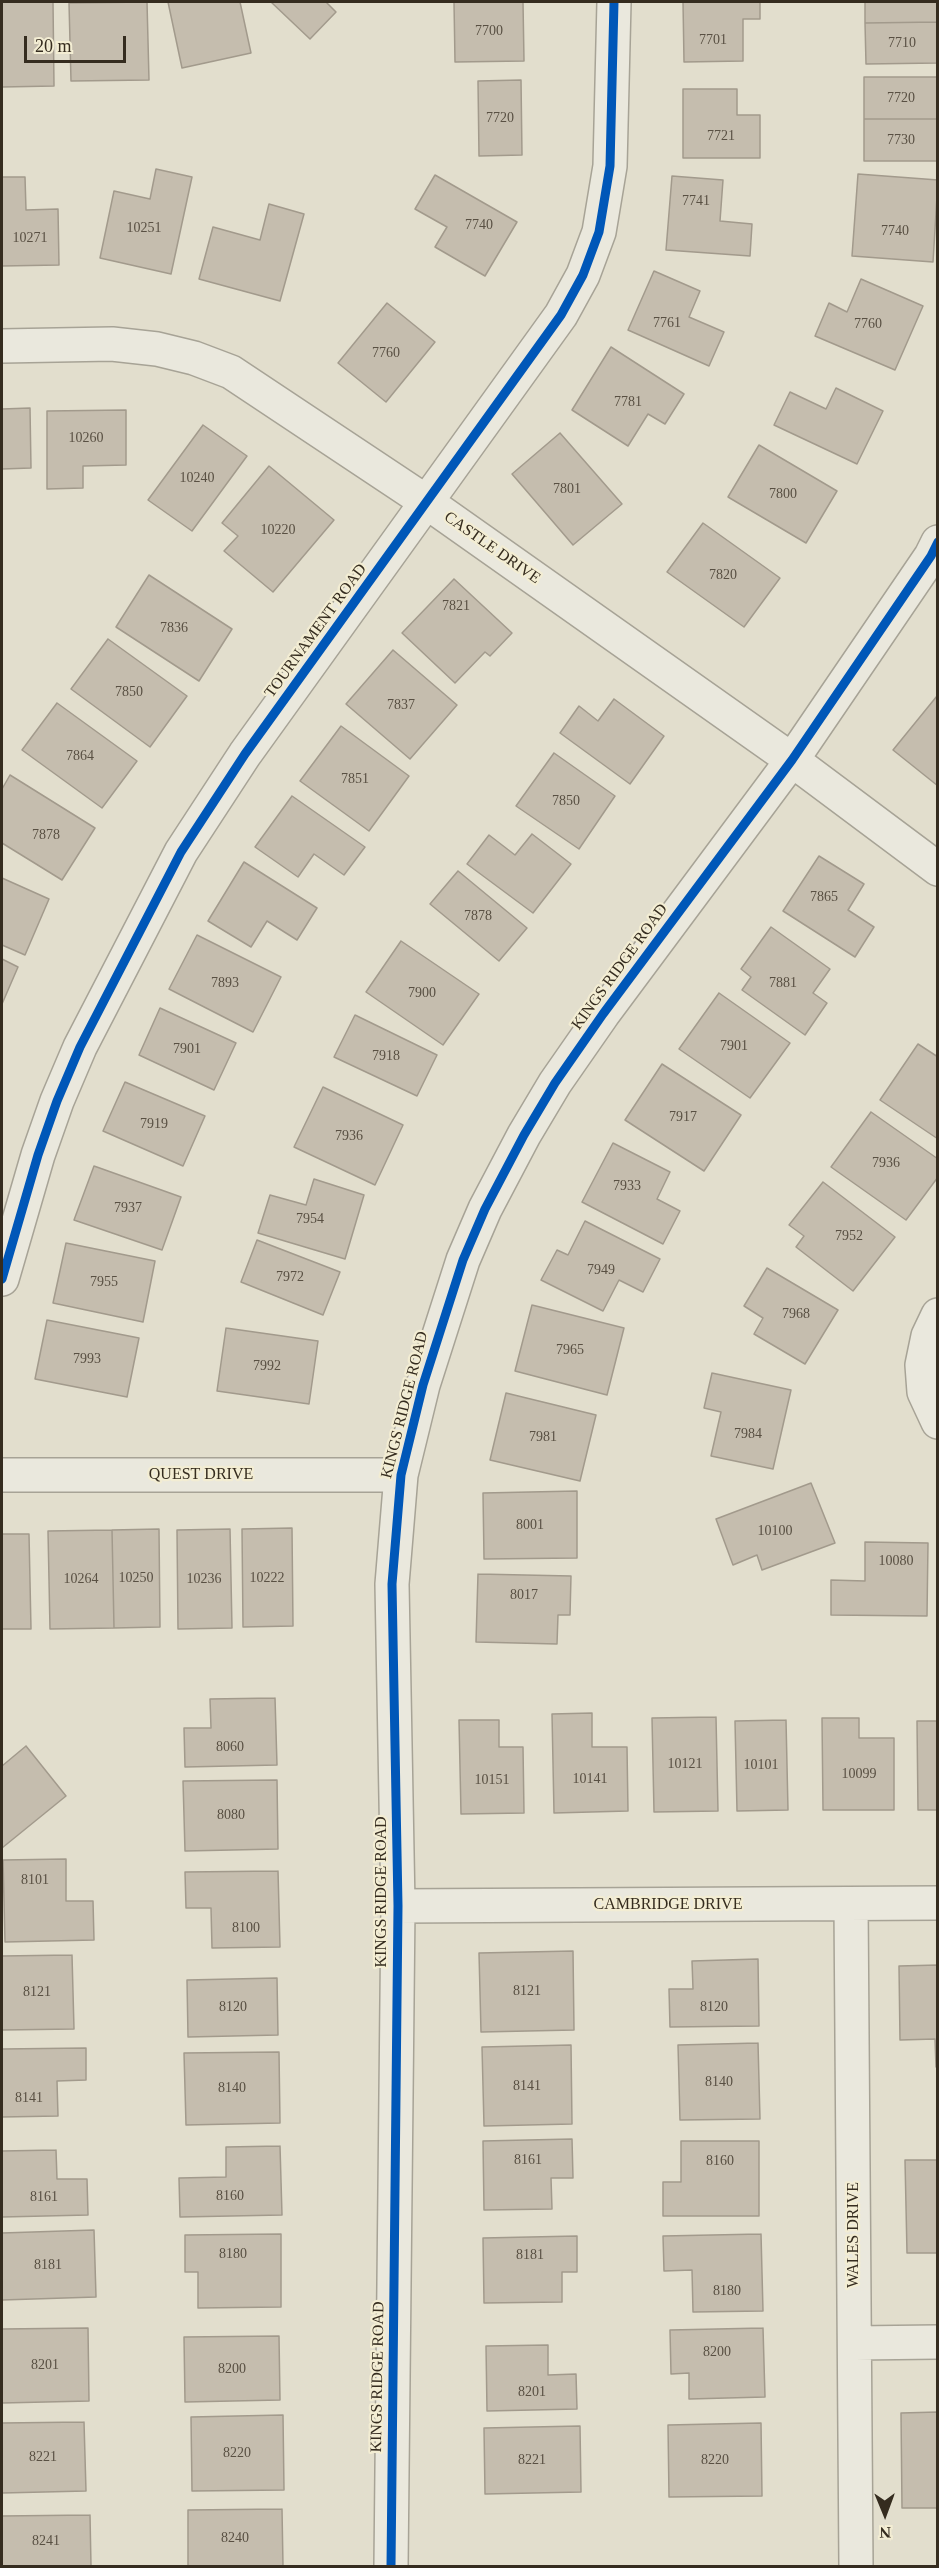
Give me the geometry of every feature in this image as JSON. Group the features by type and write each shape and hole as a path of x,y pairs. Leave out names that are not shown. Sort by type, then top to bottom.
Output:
{"street":[{"name":"TOURNAMENT ROAD","path":"2,1279 38,1155 57,1101 81,1047 181,852 245,754 428,503 561,315 583,275 599,232 610,166 614,2"},
{"name":"CASTLE DRIVE","path":"2,346 112,344 157,349 194,358 231,372 428,503 792,760 938,869"},
{"name":"KINGS RIDGE ROAD","path":"391,2566 398,1906 392,1584 401,1475 423,1385 463,1260 485,1209 524,1135 555,1083 603,1014 792,760 931,556 938,542"},
{"path":"935,1417 924,1392 922,1365 928,1336 938,1315"},
{"name":"QUEST DRIVE","path":"2,1475 401,1475"},
{"name":"CAMBRIDGE DRIVE","path":"398,1906 938,1903"},
{"name":"WALES DRIVE","path":"851,1904 856,2566"},
{"path":"855,2343 938,2342"}],"building":[{"path":"2,2 53,2 54,86 2,87"},
{"path":"147,2 149,80 71,81 69,3"},
{"path":"168,2 240,2 251,53 182,68"},
{"path":"271,2 326,2 336,12 310,39"},
{"path":"454,2 523,2 524,61 455,62"},
{"path":"683,2 760,2 760,19 743,19 743,61 684,62"},
{"path":"865,2 938,2 938,22 865,23"},
{"path":"938,22 938,63 866,64 865,23"},
{"path":"864,77 938,77 938,119 864,119"},
{"path":"521,80 522,155 479,156 478,81"},
{"path":"683,89 737,89 737,115 760,115 760,158 683,158"},
{"path":"864,119 938,119 938,161 864,161"},
{"path":"156,169 192,177 171,274 100,258 114,191 150,199"},
{"path":"858,174 938,180 933,262 852,256"},
{"path":"435,175 517,222 485,276 435,247 447,227 415,209"},
{"path":"672,176 723,180 720,221 752,224 750,256 666,250"},
{"path":"2,177 25,177 26,210 58,209 59,265 2,266"},
{"path":"269,204 304,214 280,301 199,279 213,227 260,240"},
{"path":"654,271 700,291 689,317 724,332 709,366 628,330"},
{"path":"861,279 923,306 895,370 815,336 829,303 847,312"},
{"path":"387,303 435,342 386,402 338,363"},
{"path":"611,347 684,394 665,424 648,414 628,446 572,410"},
{"path":"836,388 883,411 857,464 774,425 790,392 826,409"},
{"path":"30,408 31,468 2,469 2,409"},
{"path":"126,410 126,465 83,466 83,488 47,489 47,411"},
{"path":"203,425 247,456 192,531 148,500"},
{"path":"560,433 622,504 573,545 512,474"},
{"path":"759,445 837,491 806,543 728,497"},
{"path":"269,466 334,520 273,592 224,551 238,536 222,523"},
{"path":"703,523 780,578 744,627 667,572"},
{"path":"149,575 232,629 199,681 116,627"},
{"path":"454,579 512,633 490,656 485,652 455,683 402,633"},
{"path":"108,639 187,696 150,747 71,689"},
{"path":"393,650 457,705 410,759 346,704"},
{"path":"938,697 938,786 893,750"},
{"path":"614,699 664,736 630,784 560,733 579,706 598,721"},
{"path":"57,703 137,761 102,808 22,750"},
{"path":"341,726 409,776 369,831 300,781"},
{"path":"554,753 615,796 579,849 516,806"},
{"path":"10,775 95,828 62,880 2,843 2,789"},
{"path":"292,796 365,847 344,875 314,854 298,877 255,847"},
{"path":"532,834 571,864 533,913 467,864 489,835 515,855"},
{"path":"819,856 864,884 848,910 874,927 855,957 783,911"},
{"path":"244,862 317,908 297,940 267,921 251,947 208,921"},
{"path":"458,871 527,928 499,961 430,904"},
{"path":"2,878 49,899 25,955 2,945"},
{"path":"771,927 830,969 813,993 827,1003 805,1035 742,990 751,977 741,969"},
{"path":"197,935 281,977 253,1032 169,989"},
{"path":"401,941 479,994 443,1045 366,992"},
{"path":"2,959 18,967 2,1004"},
{"path":"719,993 790,1043 750,1098 679,1049"},
{"path":"160,1008 236,1043 214,1090 139,1055"},
{"path":"355,1015 437,1055 417,1096 334,1057"},
{"path":"918,1044 938,1057 938,1139 880,1100"},
{"path":"662,1064 741,1115 704,1171 625,1120"},
{"path":"125,1082 205,1116 183,1166 103,1131"},
{"path":"323,1087 403,1125 375,1185 294,1147"},
{"path":"871,1112 938,1159 938,1177 906,1220 831,1167"},
{"path":"613,1143 670,1172 657,1199 680,1211 663,1244 582,1202"},
{"path":"94,1166 181,1197 162,1250 74,1220"},
{"path":"314,1179 364,1195 345,1259 258,1233 270,1195 306,1205"},
{"path":"823,1182 895,1237 853,1291 796,1247 804,1236 789,1225"},
{"path":"585,1221 660,1259 643,1292 619,1280 603,1311 541,1280 557,1250 568,1255"},
{"path":"257,1240 340,1272 323,1315 241,1282"},
{"path":"66,1243 155,1261 143,1322 53,1303"},
{"path":"767,1268 838,1310 805,1364 754,1334 763,1318 744,1306"},
{"path":"532,1305 624,1328 607,1395 515,1371"},
{"path":"47,1320 139,1338 127,1397 35,1379"},
{"path":"226,1328 318,1341 309,1404 217,1391"},
{"path":"712,1373 791,1390 773,1469 711,1456 721,1412 704,1408"},
{"path":"506,1393 596,1415 580,1481 490,1460"},
{"path":"811,1483 835,1543 762,1570 757,1555 733,1565 716,1519"},
{"path":"577,1491 577,1558 484,1559 483,1493"},
{"path":"292,1528 293,1626 243,1627 242,1529"},
{"path":"159,1529 160,1627 114,1628 112,1530"},
{"path":"230,1529 232,1628 178,1629 177,1530"},
{"path":"112,1530 114,1628 50,1629 48,1531"},
{"path":"2,1534 29,1534 31,1629 2,1629"},
{"path":"865,1542 928,1543 927,1616 831,1615 831,1580 865,1581"},
{"path":"478,1574 571,1576 570,1615 558,1615 557,1644 476,1642"},
{"path":"275,1698 277,1765 185,1767 184,1728 211,1728 210,1699"},
{"path":"592,1713 592,1747 627,1747 628,1811 554,1813 552,1714"},
{"path":"716,1717 718,1811 654,1812 652,1718"},
{"path":"822,1718 859,1718 859,1738 894,1738 894,1810 823,1810"},
{"path":"459,1720 499,1720 499,1747 523,1747 524,1813 461,1814"},
{"path":"786,1720 788,1810 737,1811 735,1721"},
{"path":"917,1721 938,1721 938,1810 918,1810"},
{"path":"26,1746 66,1796 2,1848 2,1766"},
{"path":"277,1780 278,1849 185,1851 183,1781"},
{"path":"66,1859 66,1901 93,1901 94,1940 5,1942 3,1860"},
{"path":"278,1871 280,1947 212,1948 211,1908 186,1908 185,1872"},
{"path":"573,1951 574,2030 481,2032 479,1953"},
{"path":"72,1955 74,2029 2,2030 2,1956"},
{"path":"758,1959 759,2026 670,2027 669,1989 693,1989 692,1961"},
{"path":"938,1965 938,2067 936,2067 935,2039 900,2040 899,1966"},
{"path":"277,1978 278,2035 188,2037 187,1980"},
{"path":"758,2043 760,2119 680,2120 678,2045"},
{"path":"571,2045 572,2124 484,2126 482,2047"},
{"path":"86,2048 86,2080 57,2081 58,2116 2,2117 2,2049"},
{"path":"279,2052 280,2123 186,2125 184,2053"},
{"path":"572,2139 573,2178 551,2178 552,2209 484,2210 483,2141"},
{"path":"681,2141 759,2141 759,2216 663,2216 663,2182 681,2182"},
{"path":"280,2146 282,2215 180,2217 179,2178 226,2177 226,2147"},
{"path":"56,2150 57,2179 87,2179 88,2215 2,2217 2,2151"},
{"path":"905,2160 938,2160 938,2253 907,2253"},
{"path":"94,2230 96,2297 2,2300 2,2233"},
{"path":"281,2234 281,2307 198,2308 198,2272 185,2272 185,2235"},
{"path":"761,2234 763,2311 693,2312 692,2270 664,2271 663,2236"},
{"path":"577,2236 577,2272 562,2272 562,2302 484,2303 483,2238"},
{"path":"88,2328 89,2401 2,2403 2,2329"},
{"path":"763,2328 765,2397 689,2399 689,2373 671,2374 670,2330"},
{"path":"279,2336 280,2400 185,2402 184,2337"},
{"path":"548,2345 548,2375 576,2374 577,2409 487,2411 486,2346"},
{"path":"938,2412 938,2508 902,2508 901,2413"},
{"path":"283,2415 284,2490 192,2491 191,2417"},
{"path":"84,2422 86,2491 2,2493 2,2423"},
{"path":"761,2423 762,2496 669,2497 668,2425"},
{"path":"580,2426 581,2492 485,2494 484,2428"},
{"path":"282,2509 283,2566 188,2566 188,2510"},
{"path":"90,2515 91,2566 2,2566 2,2516"}],"cycle path":[{"path":"2,1279 38,1155 57,1101 80,1047 181,852 245,754 561,315 583,275 599,232 610,166 614,2"},
{"path":"391,2566 398,1906 392,1584 401,1475 423,1385 463,1260 485,1209 524,1135 555,1083 603,1014 792,760 931,556 938,542"}]}
